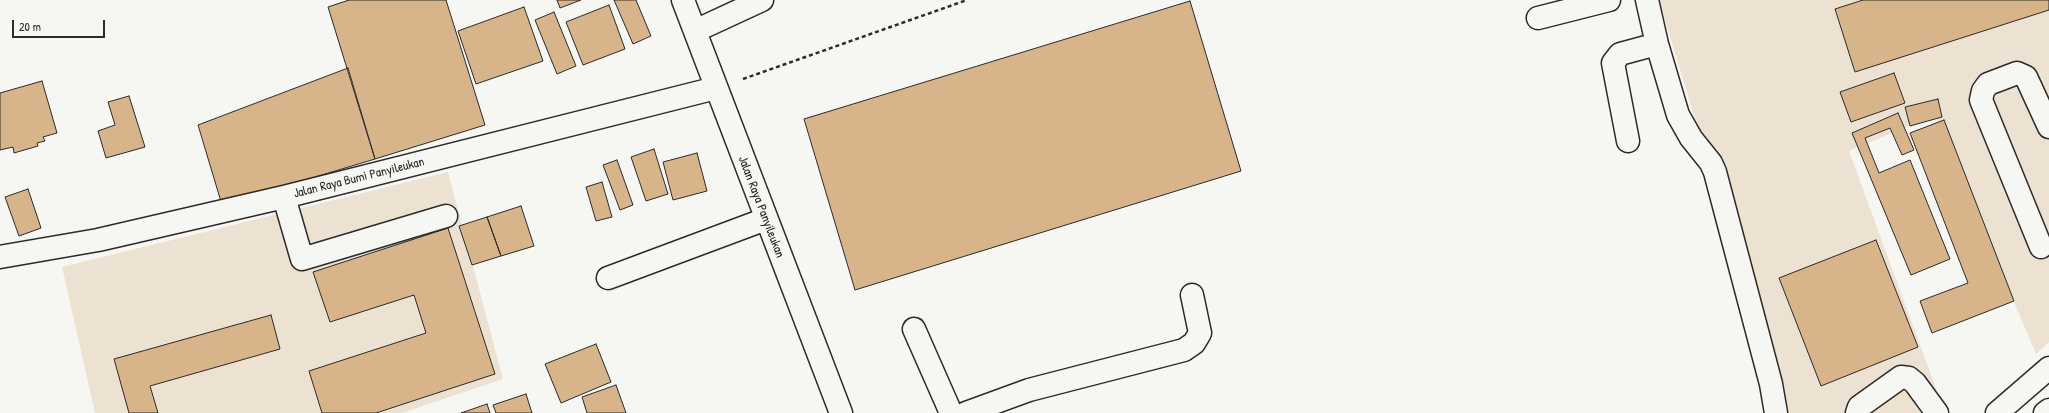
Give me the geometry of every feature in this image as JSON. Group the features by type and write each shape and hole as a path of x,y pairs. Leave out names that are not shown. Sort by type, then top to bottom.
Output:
{"main road":[{"name":"Jalan Raya Panyileukan","path":"683,0 841,413"},
{"path":"695,31 762,0"},
{"path":"1538,18 1609,0"},
{"path":"1647,0 1657,44 1678,115 1691,138 1711,163 1715,172 1768,369 1776,413"},
{"path":"1628,141 1613,63 1616,58 1624,52 1657,44"},
{"path":"2041,247 1981,100 1983,91 1988,84 2017,73 2026,77 2049,127"},
{"name":"Jalan Raya Bumi Panyileukan","path":"0,257 98,240 284,197 716,88"},
{"path":"284,197 302,259 446,216"},
{"path":"608,278 766,219"},
{"path":"966,413 1029,390 1184,350 1194,343 1200,333 1192,295"},
{"path":"914,329 951,413"},
{"path":"1997,413 2049,368"},
{"path":"1857,413 1859,407 1901,377 1910,378 1937,413"},
{"path":"2045,413 2049,410"}],"path":[{"path":"716,88 967,0"}],"shaded area":[{"path":"1659,0 2049,0 2049,342 2036,354 1935,115 1849,151 1945,413 1784,413"},
{"path":"448,172 503,379 402,413 95,413 62,267"}],"building":[{"path":"349,0 446,0 485,125 375,159 328,7"},
{"path":"557,0 581,0 560,8"},
{"path":"614,0 636,0 651,36 633,44"},
{"path":"1863,0 2049,0 2049,10 1855,72 1835,9"},
{"path":"1190,1 1241,171 855,290 804,119"},
{"path":"609,5 625,49 583,65 566,22"},
{"path":"524,7 543,61 476,84 458,31"},
{"path":"554,12 576,66 557,74 535,20"},
{"path":"348,68 375,159 222,205 198,125"},
{"path":"1894,73 1905,103 1851,122 1840,92"},
{"path":"42,81 57,133 43,137 45,141 37,143 38,146 14,153 13,147 0,150 0,93"},
{"path":"129,96 145,147 106,158 98,131 115,125 108,102"},
{"path":"1938,99 1942,117 1910,126 1905,107"},
{"path":"1898,113 1914,150 1902,155 1890,128 1865,138 1879,173 1910,160 1950,259 1911,275 1852,133"},
{"path":"1944,120 2014,301 1932,333 1920,301 1968,283 1910,133"},
{"path":"654,149 668,194 646,201 631,157"},
{"path":"697,153 707,191 673,200 663,162"},
{"path":"617,160 633,205 620,210 603,165"},
{"path":"602,182 612,217 596,221 586,187"},
{"path":"28,189 41,228 19,236 5,197"},
{"path":"521,206 534,246 501,256 487,217"},
{"path":"487,217 501,256 472,265 459,226"},
{"path":"448,228 495,374 376,413 322,413 309,371 426,333 414,295 330,322 313,272"},
{"path":"1876,240 1918,347 1821,386 1779,278"},
{"path":"271,315 280,349 150,386 158,413 129,413 114,359"},
{"path":"596,344 611,382 561,403 545,364"},
{"path":"616,385 626,413 587,413 582,397"},
{"path":"526,394 532,413 496,413 493,405"},
{"path":"487,404 490,413 461,413"}]}
